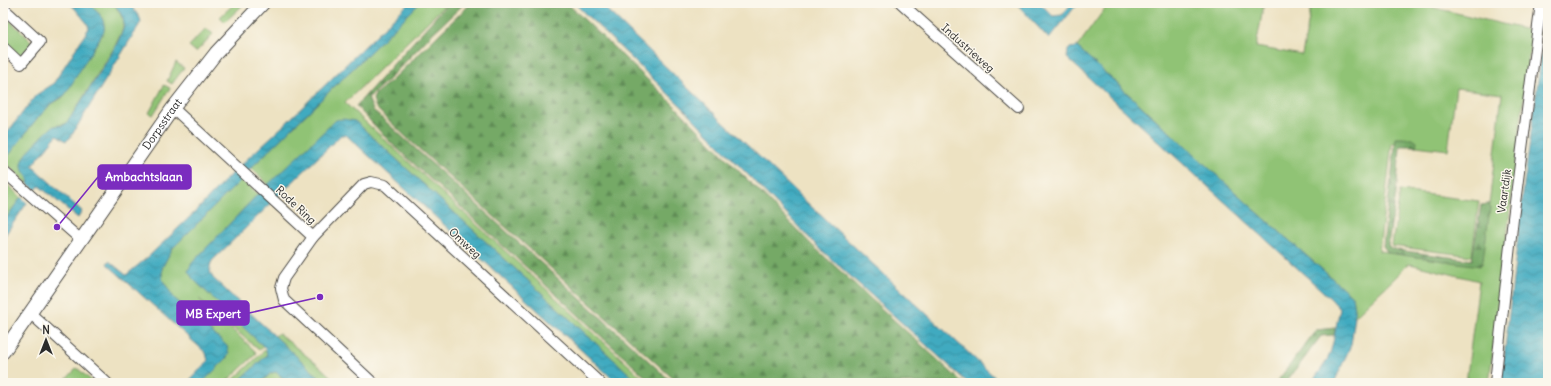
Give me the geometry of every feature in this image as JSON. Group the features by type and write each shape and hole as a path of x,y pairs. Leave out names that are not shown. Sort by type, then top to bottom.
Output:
{"street":[{"name":"Dorpsstraat","path":"3,352 80,239 173,108 216,53 263,3"},
{"name":"Industrieweg","path":"901,3 1019,109"},
{"name":"Vaartdijk","path":"1495,383 1513,218 1541,3"},
{"path":"3,8 40,42 21,64 3,47"},
{"name":"Rode Ring","path":"173,108 313,237 284,278 281,288 284,300 373,383"},
{"path":"3,170 80,239"},
{"name":"Omweg","path":"313,237 364,184 371,182 385,185 600,383"},
{"path":"30,313 107,383"}],"green space":[{"path":"90,3 114,3 124,21 122,31 114,48 67,123 51,128 24,172 29,178 28,184 4,161 35,121 50,105 62,98 102,35 104,26 102,18"},
{"path":"235,3 245,3 225,22 220,17"},
{"path":"420,3 447,3 345,103 648,383 639,383 355,121 279,175 269,185 251,168"},
{"path":"448,3 465,3 368,98 373,110 673,383 652,383 390,142 356,106"},
{"path":"471,3 567,3 667,98 813,246 963,383 678,383 406,137 376,108 373,99 376,93 391,81"},
{"path":"1109,3 1264,3 1256,47 1302,55 1312,3 1414,3 1532,31 1489,383 1466,383 1479,281 1410,264 1405,266 1397,276 1355,316 1352,296 1247,203 1077,47","holes":["1456,88 1502,94 1482,264 1379,251 1392,143 1448,150"]},
{"path":"3,14 33,43 20,56 3,41"},
{"path":"206,28 213,34 196,52 189,46"},
{"path":"176,62 184,68 172,84 167,81"},
{"path":"164,85 170,88 153,115 149,113"},
{"path":"1396,138 1413,138 1417,141 1416,146 1402,146 1400,148 1396,194 1388,245 1397,250 1472,260 1481,205 1489,204 1490,208 1483,260 1480,266 1388,253 1383,246"},
{"path":"241,180 258,194 192,263 193,279 264,346 259,350 199,299 255,351 256,354 225,383 202,383 229,354 216,336 174,298 162,279 162,268 172,249"},
{"path":"3,181 21,197 3,223"},
{"path":"1400,191 1479,201 1472,256 1392,246"},
{"path":"1335,328 1334,335 1321,336 1286,383 1276,383 1316,330"},
{"path":"278,333 338,383 325,383 275,336"},
{"path":"266,349 267,355 237,383 230,383"},
{"path":"77,368 94,383 62,383"},
{"path":"276,372 288,383 261,383 271,373"}],"water":[{"path":"70,3 90,3 98,12 104,23 104,31 65,95 50,105 35,121 3,163 3,138 36,95 53,84 89,28 87,23"},
{"path":"114,3 129,3 140,18 141,22 70,138 66,141 57,135 32,166 82,211 78,218 39,186 36,190 28,184 29,180 22,166 29,151 51,128 67,123 116,45 122,33 124,22"},
{"path":"409,3 420,3 251,168 241,180 172,249 162,268 162,279 174,298 227,346 229,354 202,383 187,383 208,361 206,353 107,264 109,261 126,275 148,257 197,210 232,173 284,125"},
{"path":"574,3 612,3 606,9 801,197 1001,383 968,383 818,247 681,106"},
{"path":"1016,3 1040,3 1053,16 1062,15 1072,3 1078,3 1049,39"},
{"path":"1548,5 1548,383 1501,383 1524,184"},
{"path":"1077,47 1247,203 1352,296 1355,316 1351,345 1334,383 1311,383 1330,354 1340,309 1331,299 1067,58 1068,50 1070,48"},
{"path":"343,119 355,121 639,383 617,383 346,135 341,135 212,261 210,267 213,278 325,383 288,383 276,372 271,373 260,383 237,383 267,355 266,349 193,279 188,271 192,263 258,194 336,120"},
{"path":"21,197 27,203 3,238 3,223"}],"place":[{"name":"Ambachtslaan","path":"57,227"},
{"name":"MB Expert","path":"320,297"}]}
